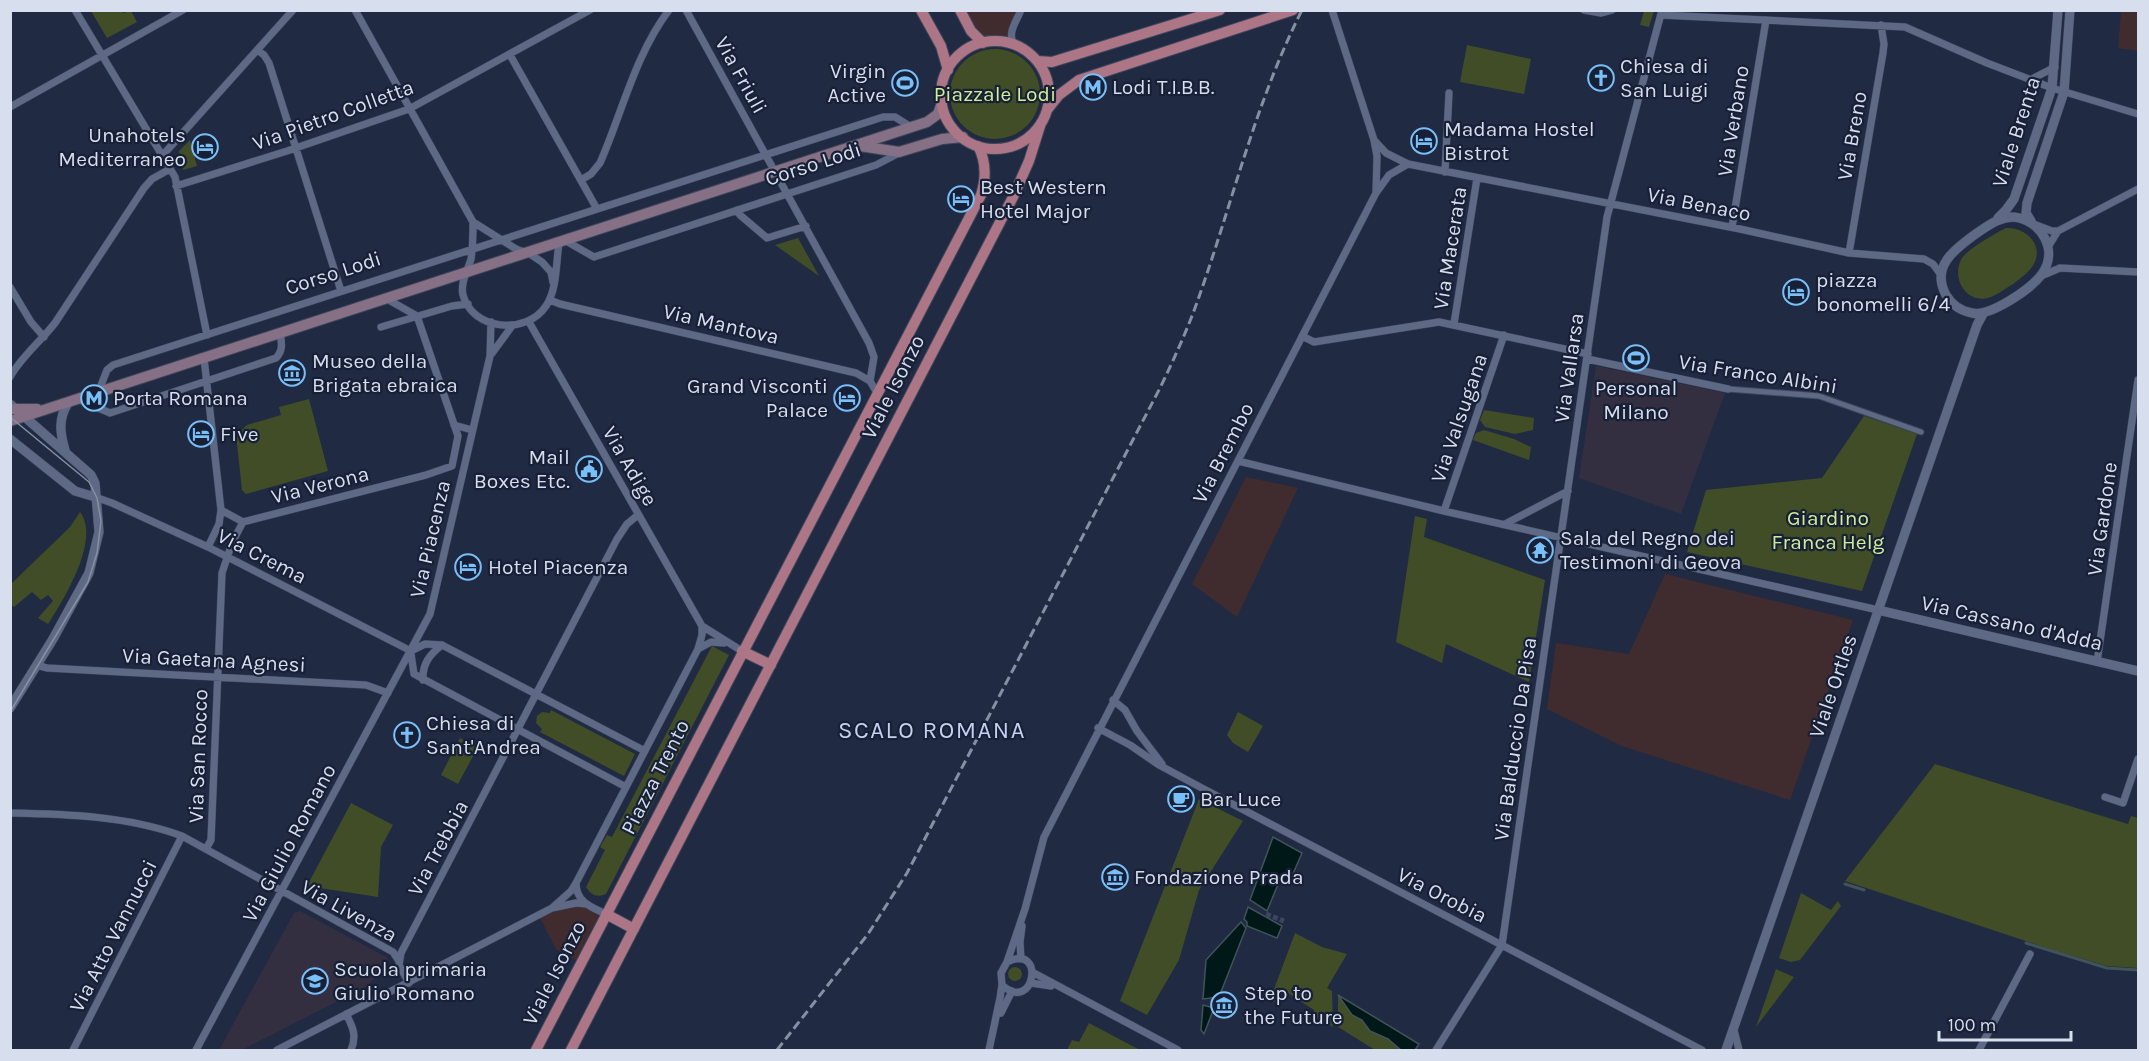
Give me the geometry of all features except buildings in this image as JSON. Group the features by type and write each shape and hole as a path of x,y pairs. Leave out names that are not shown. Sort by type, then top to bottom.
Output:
{"main road":[{"path":"921,10 941,45 948,70"},
{"path":"960,10 971,31 983,43"},
{"path":"1037,61 1052,62 1220,10"},
{"path":"1043,118 1048,88 1046,76 1037,61 1026,51 998,41 983,43 969,48 955,59 948,70 942,89 942,103 949,122 963,137 978,146 1010,147 1026,138 1043,118 1059,95 1079,80 1290,12"},
{"name":"Corso Lodi","path":"73,401 911,127 933,119 938,114 942,103"},
{"name":"Viale Isonzo","path":"771,665 1013,197 1029,161 1043,118"},
{"name":"Corso Lodi","path":"857,145 903,151 942,139 963,137"},
{"name":"Viale Isonzo","path":"742,651 981,195 984,185 984,168 978,146"},
{"path":"12,407 37,408 73,401"},
{"path":"10,421 73,401"},
{"path":"571,1050 771,665 742,651"},
{"name":"Piazza Trento","path":"606,914 742,651"},
{"path":"606,914 634,929"},
{"name":"Viale Isonzo","path":"536,1050 606,914"}],"street":[{"path":"75,10 175,177 207,335"},
{"path":"10,107 183,10"},
{"path":"162,156 293,10"},
{"path":"355,10 473,222 537,259 549,269 553,282"},
{"name":"Via Pietro Colletta","path":"176,186 409,109 590,10"},
{"path":"581,180 591,174 600,163 642,58 669,10"},
{"name":"Via Friuli","path":"686,10 872,349 874,357 870,381"},
{"path":"1014,45 1011,33 1022,10"},
{"name":"Via Brembo","path":"1332,10 1374,140 1377,156 1376,192"},
{"path":"1584,10 1611,11"},
{"name":"Viale Brenta","path":"1994,221 2014,199 2052,88 2058,10"},
{"name":"Viale Brenta","path":"2032,223 2026,213 2026,203 2064,92 2070,10"},
{"path":"1662,13 1881,25 1913,29 1987,63 2052,88 2139,114"},
{"name":"Via Vallarsa","path":"1560,537 1610,204 1662,13"},
{"name":"Via Verbano","path":"1732,227 1766,20"},
{"name":"Via Breno","path":"1849,253 1883,53 1881,25"},
{"path":"257,50 269,63 341,291"},
{"path":"510,55 597,209"},
{"path":"2032,79 2055,67"},
{"path":"1445,172 1449,93"},
{"name":"Corso Lodi","path":"98,393 106,370 110,366 886,117 895,117 911,127"},
{"name":"Via Benaco","path":"1374,140 1386,153 1408,164 1732,227 1849,253 1924,259 1933,264 1941,275"},
{"name":"Corso Lodi","path":"563,242 594,257 876,165 903,151"},
{"name":"Via Brembo","path":"1025,909 1044,837 1098,728 1376,192 1389,175 1408,164"},
{"path":"10,377 19,363 44,337 144,188 152,179 170,169"},
{"name":"Via Macerata","path":"1454,324 1477,178"},
{"path":"2139,189 2058,231 2052,231 2023,218 2013,217 1994,221 1953,251 1944,263 1941,275 1943,288 1948,298 1957,307 1966,312 1983,314 2000,307 2046,273 2060,268 2139,272"},
{"path":"737,210 767,238 806,226"},
{"path":"473,222 472,249 462,291 468,304 479,315 491,322 512,326 529,322 541,313 550,300 563,242"},
{"path":"2032,223 2041,231 2048,247 2047,263 2038,279"},
{"path":"2048,247 2058,231"},
{"path":"10,287 31,322 44,337"},
{"name":"Corso Lodi","path":"387,299 417,316"},
{"name":"Via Mantova","path":"550,300 850,371 870,381"},
{"path":"381,327 452,306 468,304"},
{"path":"1966,312 1972,322 1974,333"},
{"name":"Viale Ortles","path":"1726,1050 1974,333 1983,314"},
{"path":"417,316 454,426 472,430"},
{"name":"Via Piacenza","path":"411,651 430,614 490,356 491,322"},
{"name":"Via Adige","path":"529,322 702,626"},
{"name":"Via Valsugana","path":"1302,336 1314,342 1439,322 1504,335 1587,357"},
{"name":"Via Piacenza","path":"490,356 512,326"},
{"path":"65,450 60,424 63,414 73,401 110,414 276,358 282,344 280,333"},
{"name":"Via Valsugana","path":"1444,511 1504,335"},
{"name":"Via Franco Albini","path":"1587,357 1728,388 1819,396 1921,432"},
{"path":"204,358 221,510 219,524 208,547"},
{"name":"Via Gardone","path":"2097,662 2139,380"},
{"path":"870,381 877,393"},
{"path":"10,708 89,573 99,532 93,478 65,450 12,407"},
{"name":"Via Piacenza","path":"443,470 452,466 458,440 454,426"},
{"path":"11,440 71,489 80,494 95,497"},
{"path":"1238,461 1444,511 1878,610"},
{"name":"Via Verona","path":"243,522 443,470"},
{"path":"1505,524 1568,491"},
{"name":"Via Crema","path":"95,497 208,547 411,651"},
{"path":"221,510 243,522 227,557"},
{"path":"518,730 617,539 627,524 638,515"},
{"name":"Via Balduccio Da Pisa","path":"1502,945 1560,537"},
{"name":"Via San Rocco","path":"206,849 211,840 222,573 227,557"},
{"name":"Via Cassano d'Adda","path":"1878,610 2139,671"},
{"path":"702,626 742,651"},
{"name":"Piazza Trento","path":"552,908 571,891 576,883 698,649 702,626"},
{"path":"698,649 711,642 729,644"},
{"path":"626,787 414,675 411,651 425,644 442,645 645,751"},
{"path":"423,680 427,660 442,645"},
{"name":"Via Giulio Romano","path":"196,1050 411,651"},
{"name":"Via Gaetana Agnesi","path":"36,665 47,668 366,685 388,693"},
{"path":"1113,700 1125,710 1137,731 1167,770"},
{"name":"Via Orobia","path":"1098,728 1167,770 1702,1050"},
{"name":"Via Trebbia","path":"399,961 518,730"},
{"path":"1121,740 1132,738 1137,731"},
{"path":"2105,797 2123,803 2139,759"},
{"name":"Via Livenza","path":"10,813 58,814 108,820 158,827 182,836 393,952 399,961"},
{"name":"Via Atto Vannucci","path":"73,1050 182,836"},
{"path":"576,883 578,895 586,904"},
{"path":"277,1050 552,908 576,903 586,904 606,914"},
{"path":"1021,959 1020,942 1025,909"},
{"path":"989,1050 1002,985 1000,973 1007,962 1025,909"},
{"path":"1436,1050 1502,945"},
{"path":"1979,1050 2030,954"},
{"path":"1007,962 1015,958 1021,959 1030,964 1034,973 1057,987 1178,1050"},
{"path":"399,961 409,983"},
{"path":"1002,985 1012,991 1025,989 1034,973"},
{"path":"1030,983 1057,987"},
{"path":"995,1026 1012,991"},
{"path":"346,1014 354,1031 354,1044 351,1050"},
{"path":"1733,1028 1739,1050"}],"shaded area":[{"path":"963,11 1018,11 1005,41 980,42"},
{"path":"2100,11 2138,11 2138,51 2118,48 2121,12"},
{"path":"1596,366 1725,393 1681,514 1579,478"},
{"path":"1246,477 1298,488 1237,617 1192,584"},
{"path":"1665,574 1853,620 1790,800 1622,746 1547,709 1556,643 1629,654"},
{"path":"1273,837 1302,853 1288,885 1279,882 1267,911 1250,900"},
{"path":"572,905 586,905 605,915 580,963 556,949 539,916"},
{"path":"1248,907 1282,926 1277,938 1247,926 1244,919"},
{"name":"Scuola primaria Giulio Romano","path":"300,911 388,958 369,985 242,1050 219,1050 294,913"},
{"path":"1241,922 1246,928 1219,997 1203,999 1206,960"},
{"path":"1338,995 1419,1044 1415,1050 1401,1050 1388,1039 1370,1031 1362,1020 1352,1015"},
{"path":"1203,1005 1214,1008 1204,1034 1201,1030"}],"green space":[{"path":"91,11 122,11 123,13 131,11 137,22 107,38"},
{"path":"1644,11 1654,11 1649,27 1640,25"},
{"path":"1467,45 1531,59 1524,94 1460,82"},
{"name":"Piazzale Lodi","path":"995,49 1012,52 1027,62 1037,77 1040,94 1037,111 1027,126 1012,136 995,139 978,136 963,126 953,111 950,94 953,77 963,62 978,52"},
{"path":"190,140 197,166 183,170 179,151"},
{"path":"2006,228 2021,231 2032,240 2037,252 2036,260 2024,275 2001,292 1991,297 1975,298 1968,294 1960,282 1958,274 1962,258 1974,247"},
{"path":"798,238 819,276 775,245"},
{"path":"309,399 328,471 246,494 242,490 236,435 247,425 281,415 279,407"},
{"path":"1484,410 1534,418 1533,430 1515,434 1485,427 1480,420"},
{"name":"Giardino Franca Helg","path":"1864,416 1917,434 1862,591 1687,552 1706,490 1822,478"},
{"path":"1484,430 1531,447 1529,460 1473,440 1476,433"},
{"path":"80,512 85,524 86,537 83,553 71,585 48,624 38,618 53,601 48,595 41,600 32,592 14,607 11,605 11,584 70,527"},
{"path":"1415,516 1427,519 1424,537 1545,580 1529,682 1446,644 1442,663 1396,642"},
{"path":"712,646 729,655 606,894 594,895 586,887 605,850 600,847 607,835 612,837"},
{"path":"551,710 635,754 624,776 540,732 542,729 536,723 537,716 542,712 550,713"},
{"path":"1238,712 1263,726 1248,752 1233,743 1227,735"},
{"path":"460,738 478,747 458,784 441,775"},
{"path":"1935,764 2128,824 2131,816 2138,818 2138,968 2107,966 2053,950 1845,881"},
{"path":"1199,799 1243,821 1199,890 1179,960 1147,1015 1120,1001"},
{"path":"351,803 393,825 381,847 378,897 307,886"},
{"path":"1801,893 1831,910 1838,901 1841,906 1800,960 1791,962 1779,958"},
{"path":"1295,933 1322,947 1347,954 1327,988 1332,991 1333,1027 1315,1017 1314,1010 1283,990 1277,1003 1270,1000"},
{"path":"1015,967 1020,969 1022,974 1020,979 1015,981 1010,979 1008,974 1010,969"},
{"path":"1776,969 1794,977 1756,1027"},
{"path":"1338,995 1352,1015 1362,1020 1370,1031 1388,1039 1401,1050 1375,1050 1338,1027"},
{"path":"1089,1023 1140,1050 1067,1050 1072,1040 1079,1042"}],"waterway":[{"path":"1845,884 1864,890"},
{"path":"2026,943 2107,968 2138,970"}],"tunnel":[{"path":"1266,914 1284,921"}],"tram line":[{"path":"10,417 89,482 97,498 101,521 97,553 88,582 10,712"}],"railway":[{"path":"777,1050 868,934 907,873 1160,388 1195,308 1270,83 1302,10"}],"place":[{"name":"Chiesa di San Luigi","path":"1601,78"},
{"name":"Virgin Active","path":"905,83"},
{"name":"Lodi T.I.B.B.","path":"1093,87"},
{"name":"Madama Hostel Bistrot","path":"1424,141"},
{"name":"Unahotels Mediterraneo","path":"205,147"},
{"name":"Best Western Hotel Major","path":"961,199"},
{"name":"piazza bonomelli 6/4","path":"1796,292"},
{"name":"Personal Milano","path":"1636,358"},
{"name":"Museo della Brigata ebraica","path":"292,373"},
{"name":"Porta Romana","path":"94,398"},
{"name":"Grand Visconti Palace","path":"847,398"},
{"name":"Five","path":"201,434"},
{"name":"Mail Boxes Etc.","path":"589,469"},
{"name":"Sala del Regno dei Testimoni di Geova","path":"1540,550"},
{"name":"Hotel Piacenza","path":"468,567"},
{"name":"Chiesa di Sant'Andrea","path":"407,735"},
{"name":"Bar Luce","path":"1181,799"},
{"name":"Fondazione Prada","path":"1115,877"},
{"name":"Scuola primaria Giulio Romano","path":"315,981"},
{"name":"Step to the Future","path":"1224,1005"}],"district":[{"name":"SCALO ROMANA","path":"932,730"}]}
